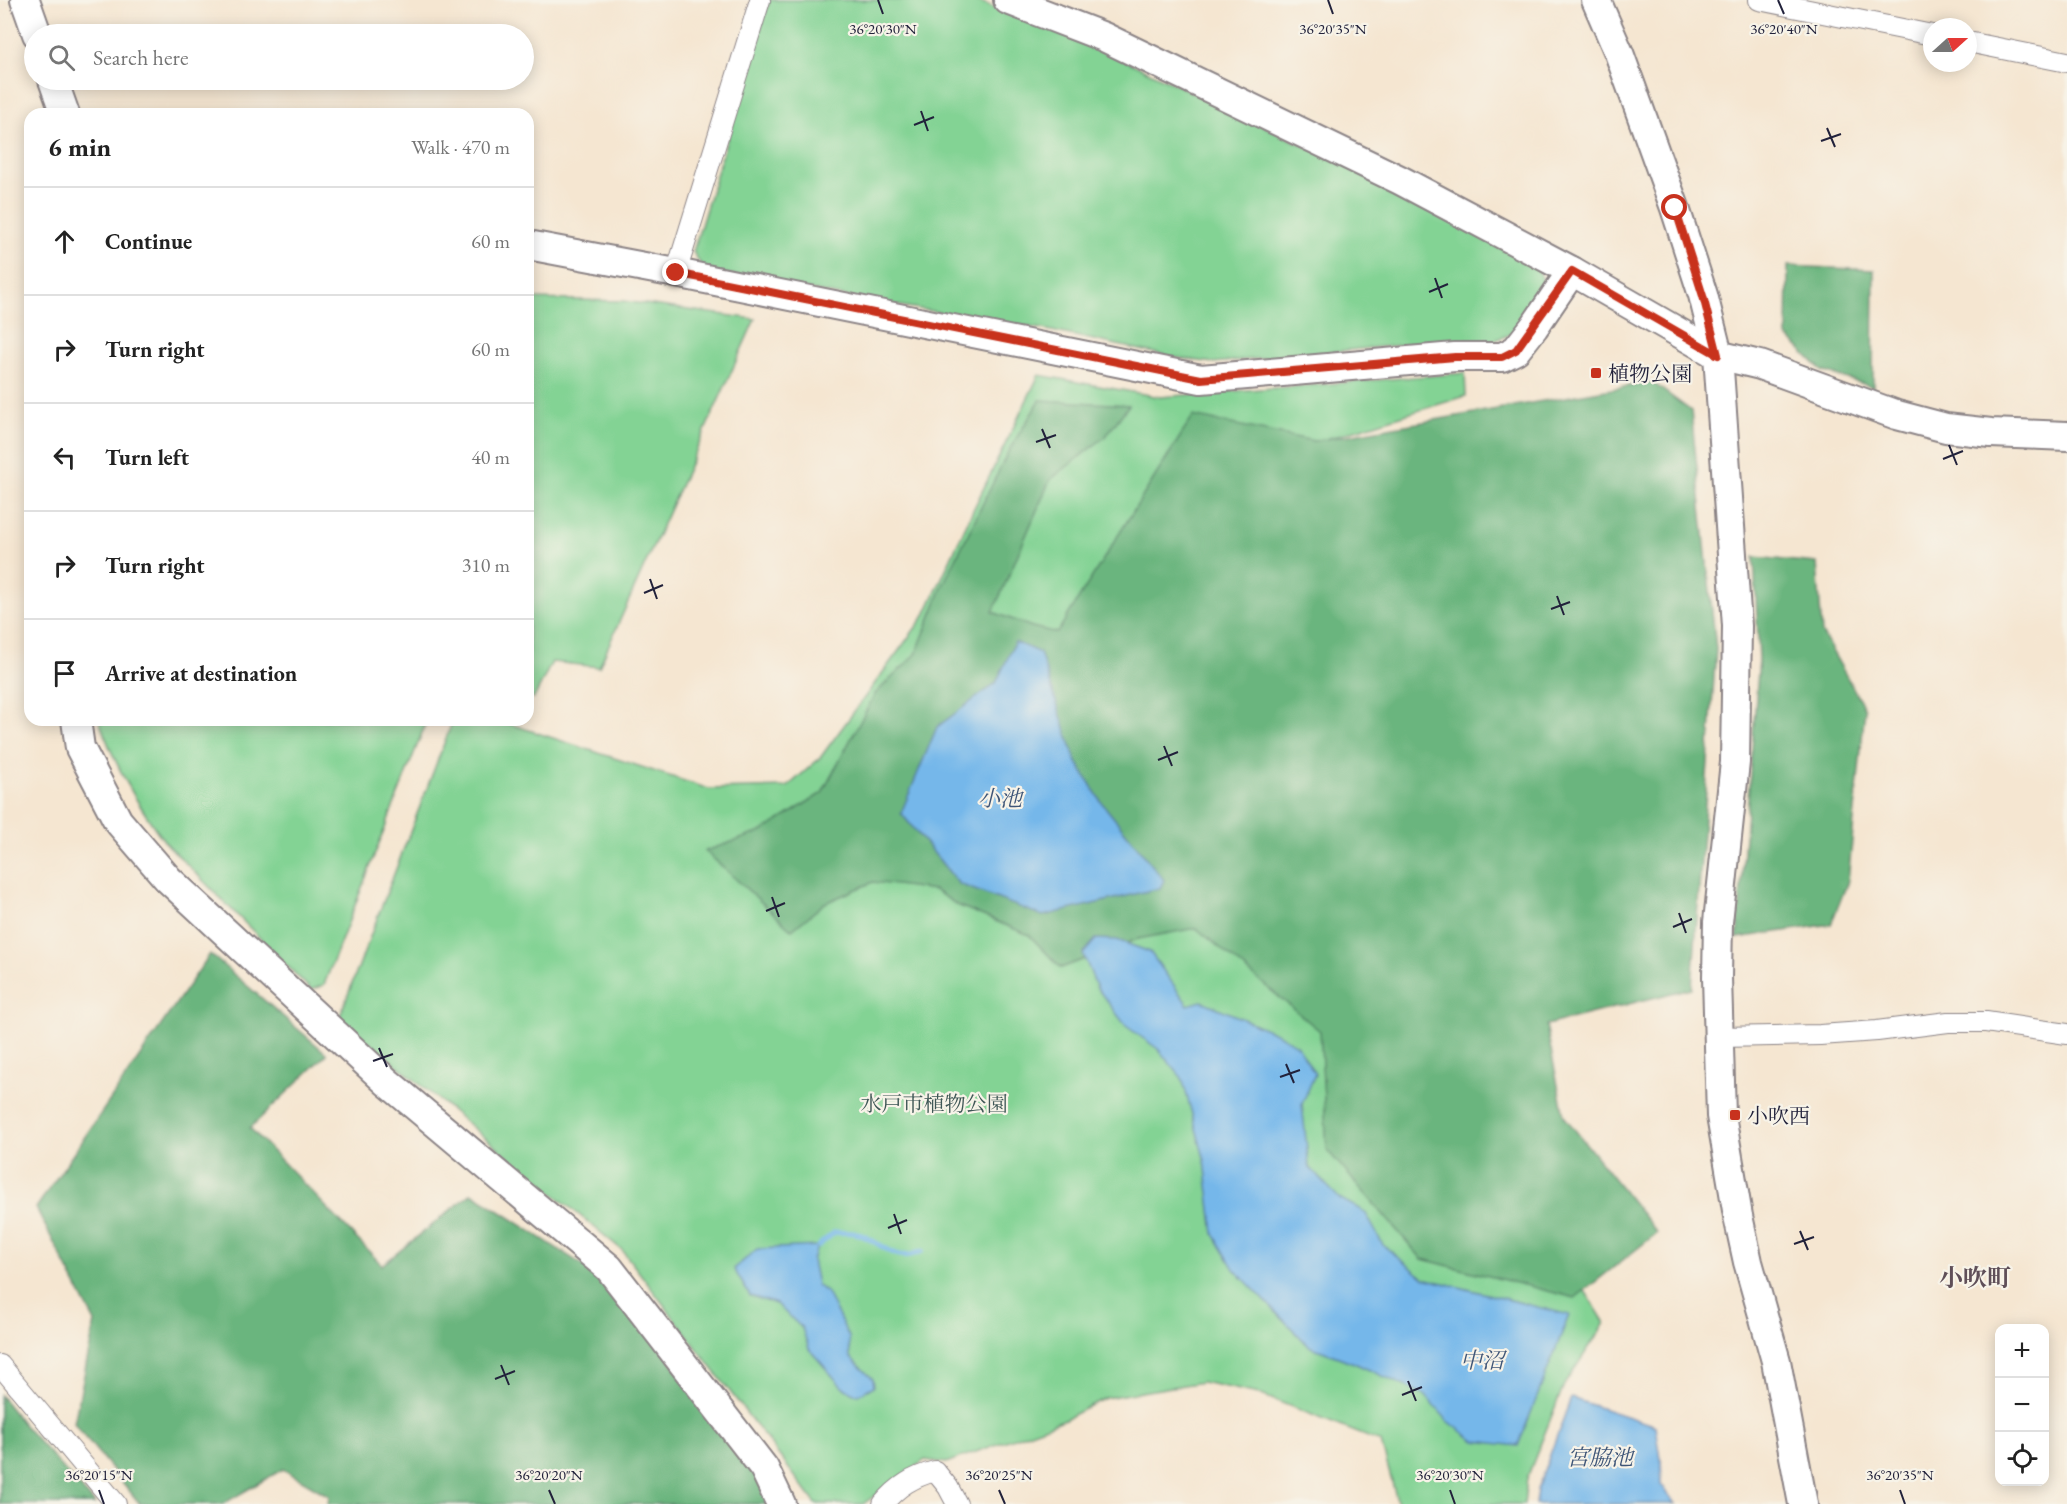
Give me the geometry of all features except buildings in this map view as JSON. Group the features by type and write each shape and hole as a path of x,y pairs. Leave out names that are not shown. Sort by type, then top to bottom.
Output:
{"street":[{"path":"24,0 33,24"},
{"path":"676,273 760,0"},
{"path":"1008,0 1104,37 1400,180 1572,271 1718,355 1760,365 1897,415 1946,428 1991,433 2067,436"},
{"path":"1596,0 1619,53 1675,208 1703,296 1718,355 1737,626 1735,762 1718,922 1721,1116 1748,1262 1776,1361 1803,1504"},
{"path":"1759,0 1923,33"},
{"path":"1977,44 2067,62"},
{"path":"56,90 63,108"},
{"path":"534,246 1201,379 1255,376 1392,361 1502,357 1516,350 1572,271"},
{"path":"77,726 80,748 118,821 168,879 387,1082 609,1268 764,1468 781,1504"},
{"path":"1719,1037 1820,1035 1948,1022 1986,1022 2067,1034"},
{"path":"0,1365 116,1504"},
{"path":"883,1504 891,1495 917,1476 935,1471 948,1487 957,1504"}],"green space":[{"path":"769,0 975,0 1080,39 1411,196 1538,267 1544,284 1521,325 1511,334 1493,341 1443,341 1213,363 1178,358 1047,330 852,298 704,270 693,252"},
{"path":"1788,266 1874,270 1873,387 1822,371 1787,336"},
{"path":"534,299 623,301 755,319 599,667 552,662 534,698"},
{"name":"水戸市植物公園","path":"1465,373 1466,396 1313,443 1526,1196 1605,1323 1564,1385 1527,1478 1524,1504 1398,1504 1381,1442 1259,1394 1202,1382 1105,1398 1063,1420 946,1463 925,1460 863,1504 816,1504 622,1250 339,1018 451,726 516,726 709,789 787,787 820,758 925,615 1039,375 1160,397"},
{"path":"1652,382 1691,411 1716,649 1692,988 1546,1025 1564,1116 1657,1233 1575,1298 1422,1259 1327,1150 1320,1031 1196,928 1138,939 1061,968 1029,935 957,905 934,890 873,882 825,903 792,930 705,851 761,832 822,793 875,694 916,654 942,587 1009,450 1040,400 1129,405 1106,436 1050,480 993,612 1032,627 1057,633 1193,416 1314,441"},
{"path":"1754,557 1817,563 1822,633 1865,709 1848,881 1831,924 1737,938 1759,659"},
{"path":"101,726 425,726 324,985 311,990 165,842 127,783"},
{"path":"210,954 327,1054 250,1128 382,1265 472,1193 615,1286 768,1491 772,1504 328,1504 329,1496 283,1469 223,1504 140,1504 74,1423 95,1322 36,1208"},
{"path":"0,1395 23,1424 95,1504 0,1504"}],"water":[{"name":"小池","path":"1015,642 1040,653 1076,761 1102,803 1164,880 1160,888 1043,916 959,884 901,813 937,727 996,683"},
{"name":"中沼","path":"1096,939 1117,940 1150,952 1188,1005 1202,1001 1280,1035 1298,1046 1315,1074 1302,1104 1309,1167 1339,1198 1365,1212 1383,1245 1424,1278 1569,1315 1518,1446 1475,1441 1448,1421 1425,1395 1354,1363 1309,1346 1234,1269 1214,1234 1205,1161 1182,1078 1158,1049 1126,1026 1097,988 1083,954"},
{"path":"818,1246 812,1260 817,1285 827,1293 849,1337 850,1357 873,1379 874,1386 858,1395 843,1388 809,1349 802,1328 776,1304 750,1296 734,1269 757,1249"},
{"name":"宮脇池","path":"1571,1398 1656,1426 1662,1485 1675,1504 1535,1504 1537,1490"}],"waterway":[{"path":"818,1246 835,1232 864,1236 887,1250 903,1255 912,1255 922,1251"}],"place":[{"name":"植物公園","path":"1596,373"},
{"name":"小吹西","path":"1735,1115"}],"district":[{"name":"小吹町","path":"1975,1277"}],"route":[{"path":"676,273 1201,379 1255,376 1381,362 1455,357 1502,357 1516,350 1572,271 1718,355 1703,296 1675,208"}]}
